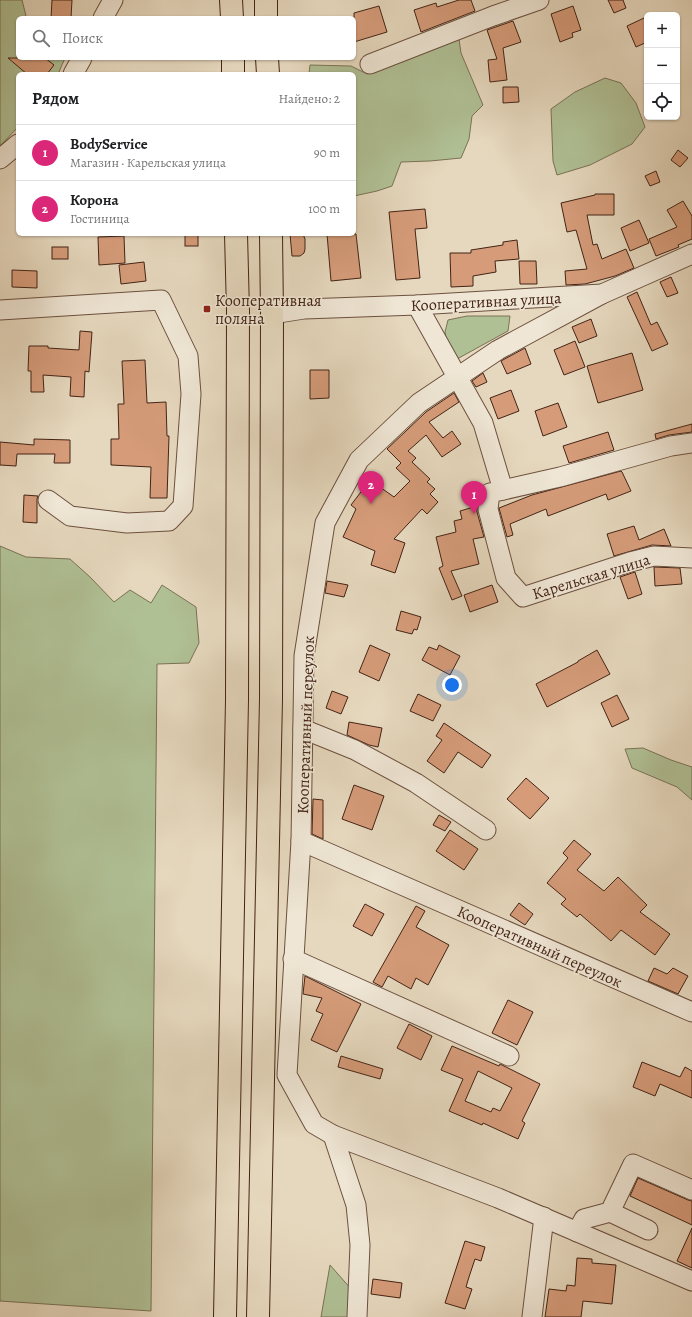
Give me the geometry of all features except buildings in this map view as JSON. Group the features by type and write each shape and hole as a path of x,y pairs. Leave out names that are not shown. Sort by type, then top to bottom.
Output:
{"main road":[{"path":"231,0 232,16"},
{"path":"266,0 266,16"},
{"path":"232,60 233,72"},
{"path":"267,60 268,72"},
{"path":"225,1317 237,692 238,312 236,236"},
{"path":"258,1317 271,699 271,236"}],"street":[{"path":"104,16 113,0"},
{"path":"370,64 493,16 539,0"},
{"path":"74,72 81,60"},
{"path":"0,159 16,146"},
{"name":"Кооперативная улица","path":"272,314 304,309 418,305 602,294 692,254"},
{"name":"Кооперативный переулок","path":"602,294 498,350 419,403 359,460 324,522 304,656 301,841 287,1075 314,1124 333,1135 498,1198 692,1280"},
{"path":"0,310 161,300 188,356 191,394 183,506 169,521 127,523 70,516 48,500"},
{"path":"418,305 484,427 503,490 560,477 671,446 692,443"},
{"name":"Карельская улица","path":"503,490 490,493 488,509 506,578 523,597 630,562 654,556 692,558"},
{"path":"303,729 354,750 416,783 486,830"},
{"name":"Кооперативный переулок","path":"301,841 692,1012"},
{"path":"293,959 509,1056"},
{"path":"333,1135 356,1205 360,1245 357,1317"},
{"path":"610,1212 633,1164 692,1190"},
{"path":"578,1232 584,1219 610,1212 648,1230"},
{"path":"532,1317 544,1217"}],"green space":[{"path":"0,0 22,0 26,16 16,16 16,60 64,60 59,72 16,72 16,129 0,146"},
{"path":"459,39 461,53 483,105 472,116 469,139 461,158 401,162 392,186 356,196 356,72 309,72 310,65 351,66 367,74"},
{"path":"605,78 621,83 636,103 645,127 632,144 590,165 557,175 553,161 551,109 575,92"},
{"path":"467,316 510,316 508,331 457,359 448,349 445,332 448,320"},
{"path":"0,546 26,557 70,559 114,602 130,590 151,603 162,585 196,607 199,643 189,663 157,664 151,1311 0,1301"},
{"path":"643,748 692,767 692,800 677,787 632,768 625,749"},
{"path":"330,1265 359,1298 357,1317 321,1317"}],"place":[{"name":"Кооперативная поляна","path":"207,309"},
{"name":"Корона","path":"371,504"},
{"name":"BodyService","path":"474,514"}]}
